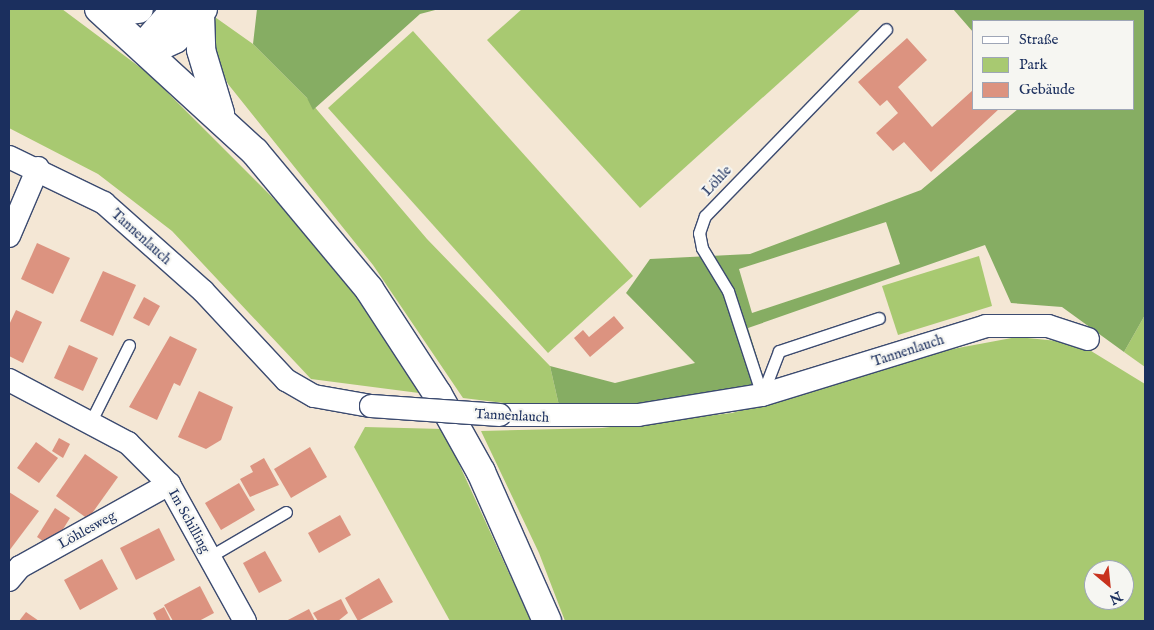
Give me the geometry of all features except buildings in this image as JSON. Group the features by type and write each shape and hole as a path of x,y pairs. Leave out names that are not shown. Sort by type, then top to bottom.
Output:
{"main road":[{"path":"102,11 139,9"},
{"path":"143,46 193,10 207,77 223,119"},
{"path":"102,11 223,119 312,217 410,350 481,472 547,621"}],"street":[{"name":"Tannenlauch","path":"9,157 38,168 104,203 202,291 286,380 314,396 370,406 500,415 638,415 762,395 986,326 1048,326 1088,339"},
{"path":"9,236 38,168"},
{"name":"Im Schilling","path":"9,380 128,444 169,484 209,557 238,619"},
{"name":"Löhlesweg","path":"9,580 20,566 169,484"}],"lane":[{"name":"Löhle","path":"762,395 728,291 702,248 699,233 705,216 886,29"},
{"path":"762,395 779,351 879,318"},
{"path":"90,423 129,346"},
{"path":"209,557 286,512"}],"green space":[{"path":"9,9 62,9 149,74 289,214 355,295 419,393 311,379 172,231 98,174 9,128"},
{"path":"257,9 439,9 420,14 313,110 307,98 253,44"},
{"path":"522,9 861,9 640,208 487,40"},
{"path":"953,9 1145,9 1145,315 1124,352 1062,307 1011,303 985,245 748,328 767,389 697,403 560,410 550,366 615,383 695,363 626,293 650,259 750,254 921,190 1017,110 1134,110 1134,20 972,20 972,31","holes":["886,222 900,264 752,313 739,269"]},
{"path":"212,15 253,44 307,98 427,239 550,366 560,410 463,398 373,265 228,84 216,59"},
{"path":"413,31 633,276 548,353 328,108"},
{"path":"979,256 992,306 898,335 882,286"},
{"path":"1145,315 1145,367 1124,352"},
{"path":"1017,337 1078,343 1145,384 1145,621 565,621 539,553 481,431 602,428 732,413 942,351"},
{"path":"365,427 443,429 531,621 450,621 354,447"}]}
